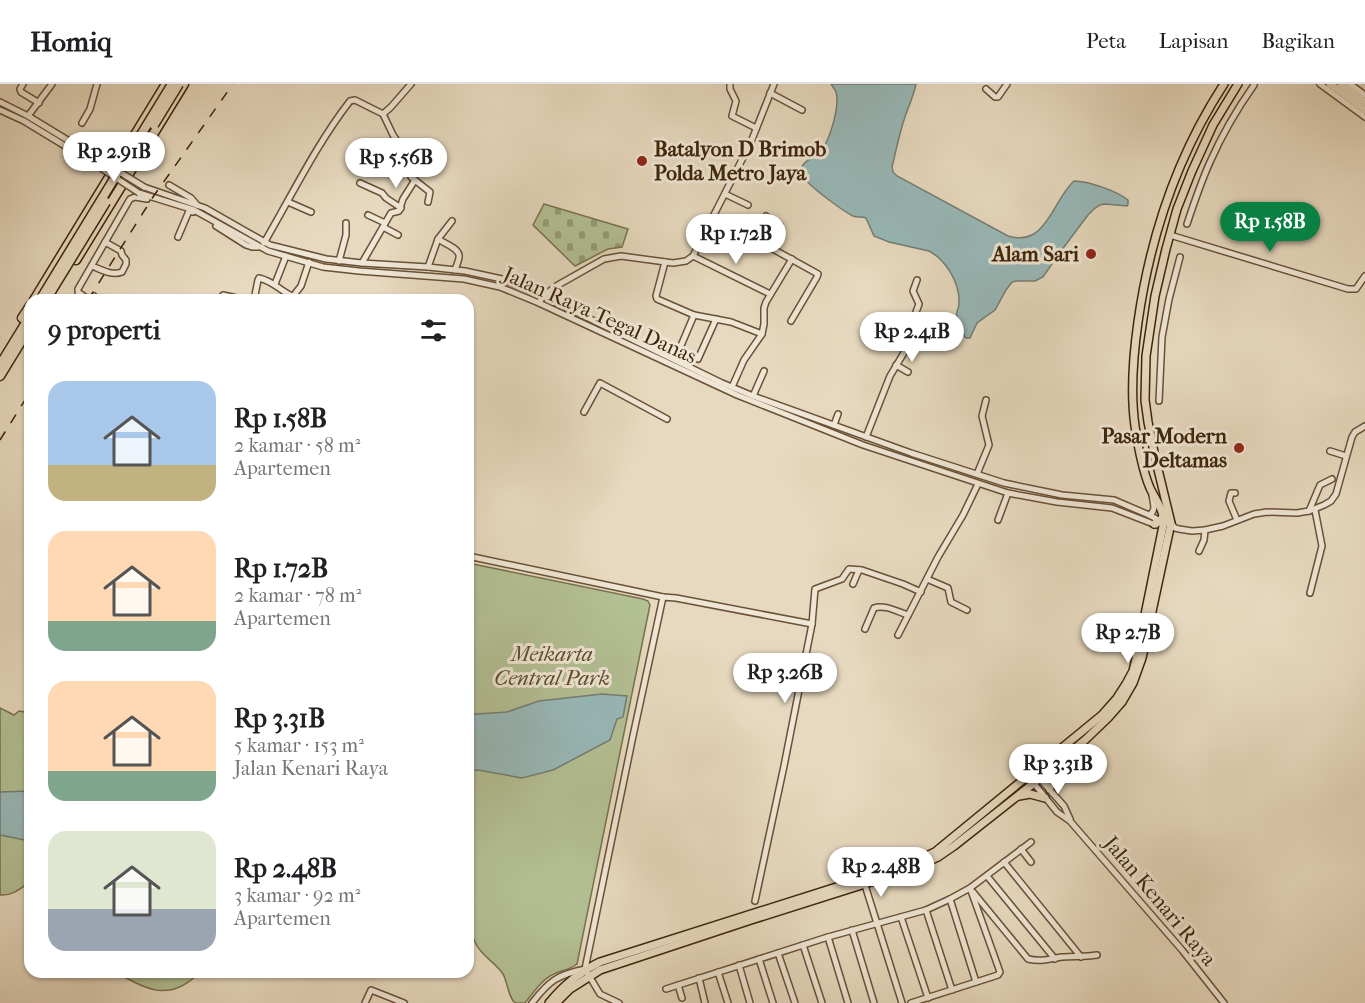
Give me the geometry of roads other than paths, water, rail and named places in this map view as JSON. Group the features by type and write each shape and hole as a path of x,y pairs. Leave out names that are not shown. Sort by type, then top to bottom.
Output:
{"highway":[{"path":"38,294 166,84"},
{"path":"44,294 172,84"},
{"path":"52,294 179,84"},
{"path":"52,294 184,84"},
{"path":"0,355 24,316"},
{"path":"0,364 24,326"},
{"path":"0,376 24,337"},
{"path":"0,381 24,343"}],"main road":[{"path":"864,881 935,852 1094,723 1117,698 1132,671 1165,524 1141,457 1132,406 1132,369 1142,293 1165,205 1190,145 1210,104 1224,84"},
{"path":"556,1003 600,962 916,867 938,857 1052,768 1108,718 1122,702 1133,683 1142,658 1168,507 1162,489 1145,400 1146,356 1155,296 1177,209 1213,125 1238,84"},
{"path":"1330,84 1365,110"},
{"path":"1341,84 1365,102"},
{"path":"1165,205 1177,209"},
{"path":"1151,489 1157,493 1162,489"},
{"path":"1050,789 1052,768"},
{"path":"1014,798 1030,794 1046,798"},
{"path":"549,1003 566,984 586,973"}],"street":[{"path":"23,84 21,92 39,102"},
{"path":"28,116 52,84"},
{"path":"82,123 90,109 96,84"},
{"path":"383,114 411,84"},
{"path":"730,84 736,101 732,116 756,128"},
{"path":"539,303 543,296 567,279 604,259 621,256 681,263 693,256 751,142 774,84"},
{"path":"986,89 998,97 1007,84"},
{"path":"1320,84 1365,117"},
{"path":"1350,84 1365,95"},
{"path":"1187,224 1204,176 1225,131 1254,85"},
{"path":"770,93 802,110"},
{"path":"81,294 77,290 133,197 189,211 246,245 252,247 262,245 334,123 350,102 356,100 383,114 393,135 408,157 410,176 430,190 428,202"},
{"name":"Jalan Raya Tegal Danas","path":"0,104 28,116 142,190 194,210 286,256 324,267 359,272 423,275 474,281 500,287 863,445 1008,493 1057,502 1112,508 1165,524"},
{"name":"Jalan Raya Tegal Danas","path":"0,104 24,121 95,161"},
{"path":"1213,125 1225,131"},
{"path":"1192,171 1204,176"},
{"path":"362,263 391,213 401,208 403,199 415,180"},
{"path":"360,183 382,193 401,208"},
{"path":"169,185 191,198 197,205"},
{"name":"Jalan Raya Tegal Danas","path":"142,190 211,211 262,245 339,261 428,267 502,279 543,296 735,390 997,481 1062,495 1114,500 1165,524"},
{"path":"725,194 748,205"},
{"path":"288,202 311,212"},
{"path":"178,237 189,211"},
{"path":"368,215 398,235"},
{"path":"766,216 780,225 773,245 774,249 817,273 818,276 791,321"},
{"path":"428,267 438,239 452,221"},
{"path":"339,261 346,235 346,223"},
{"path":"1170,235 1348,290 1356,289 1365,276"},
{"path":"438,239 459,253 455,270"},
{"path":"92,266 110,273 122,272 126,260 121,251 105,242"},
{"path":"275,284 286,256"},
{"path":"693,256 770,294"},
{"path":"1159,401 1160,357 1168,299 1180,257"},
{"path":"735,390 744,360 762,334 764,308 770,294 792,259"},
{"path":"294,294 301,286 309,262"},
{"path":"665,262 657,299 694,315 731,322 762,334"},
{"path":"255,294 259,278 275,284 286,294"},
{"path":"866,437 890,376 914,336 917,326 915,312 920,304 913,291 917,280"},
{"path":"1155,296 1168,299"},
{"path":"654,349 661,343 676,349 680,348 694,315"},
{"path":"698,358 716,319"},
{"path":"878,320 914,336"},
{"path":"1146,356 1160,357"},
{"path":"896,365 908,372"},
{"path":"753,396 764,371"},
{"path":"584,412 600,383 667,419"},
{"path":"977,474 989,445 982,416 986,400"},
{"path":"834,425 838,414"},
{"path":"1165,524 1188,531 1205,530 1223,526 1249,515 1312,510 1331,501 1336,494 1353,435 1365,426"},
{"path":"1330,451 1346,456"},
{"path":"908,460 911,453"},
{"path":"1310,592 1322,546 1312,510 1320,485 1332,479"},
{"path":"994,489 997,481"},
{"path":"898,635 978,484"},
{"path":"1149,515 1154,509 1151,489"},
{"path":"998,520 1008,493"},
{"path":"1235,493 1230,493 1229,501 1237,520"},
{"path":"1198,551 1204,540 1205,530"},
{"path":"474,557 663,597 812,624"},
{"path":"755,901 812,624 815,589 842,579 849,569 903,584 921,592"},
{"path":"853,584 859,570"},
{"path":"927,579 948,588 951,602 967,610"},
{"path":"619,1003 600,994 586,973 663,597"},
{"path":"865,628 877,606 908,615"},
{"path":"1030,774 1036,781"},
{"name":"Jalan Kenari Raya","path":"1036,781 1050,789 1064,806 1070,821"},
{"name":"Jalan Kenari Raya","path":"1036,781 1046,798 1058,812 1070,821 1182,950 1224,1003"},
{"path":"666,989 828,937 926,910 970,888 1031,842"},
{"path":"1021,849 1031,862"},
{"path":"1004,862 1081,957"},
{"path":"987,876 1055,959"},
{"path":"864,881 902,1003"},
{"path":"970,888 1028,960 1097,956"},
{"path":"911,1003 998,975 1000,972 970,888"},
{"path":"950,899 976,982"},
{"path":"926,910 952,990"},
{"path":"901,917 928,998"},
{"path":"852,930 874,1003"},
{"path":"828,937 848,1003"},
{"path":"803,945 822,1003"},
{"path":"778,953 795,1003"},
{"path":"759,959 772,1003"},
{"path":"739,965 750,1003"},
{"path":"718,972 728,1003"},
{"path":"532,1003 557,977 586,973"},
{"path":"699,978 705,1003"},
{"path":"678,985 682,998"},
{"path":"365,1003 371,990 404,1003"}],"water":[{"path":"831,84 916,84 901,131 892,167 893,172 1008,236 1021,238 1032,235 1040,229 1074,181 1110,190 1128,200 1128,204 1127,206 1105,204 1094,209 1043,277 1035,281 1012,282 995,310 977,323 970,338 966,338 960,330 957,319 959,295 957,288 951,273 941,260 929,251 889,242 874,236 866,218 853,216 842,209 818,191 802,175 803,165 823,148 833,124 837,98 836,91"},
{"path":"602,694 627,696 623,717 617,719 610,740 553,770 522,778 474,770 474,714 507,712 539,701"},
{"path":"24,791 24,840 0,835 0,792"}],"railway":[{"path":"92,294 153,197 233,84"},
{"path":"0,440 24,402"}],"place":[{"name":"Batalyon D Brimob Polda Metro Jaya","path":"642,161"},
{"name":"Alam Sari","path":"1091,254"},
{"name":"Pasar Modern Deltamas","path":"1239,448"}],"park label":[{"name":"Meikarta Central Park","path":"552,666"}]}
